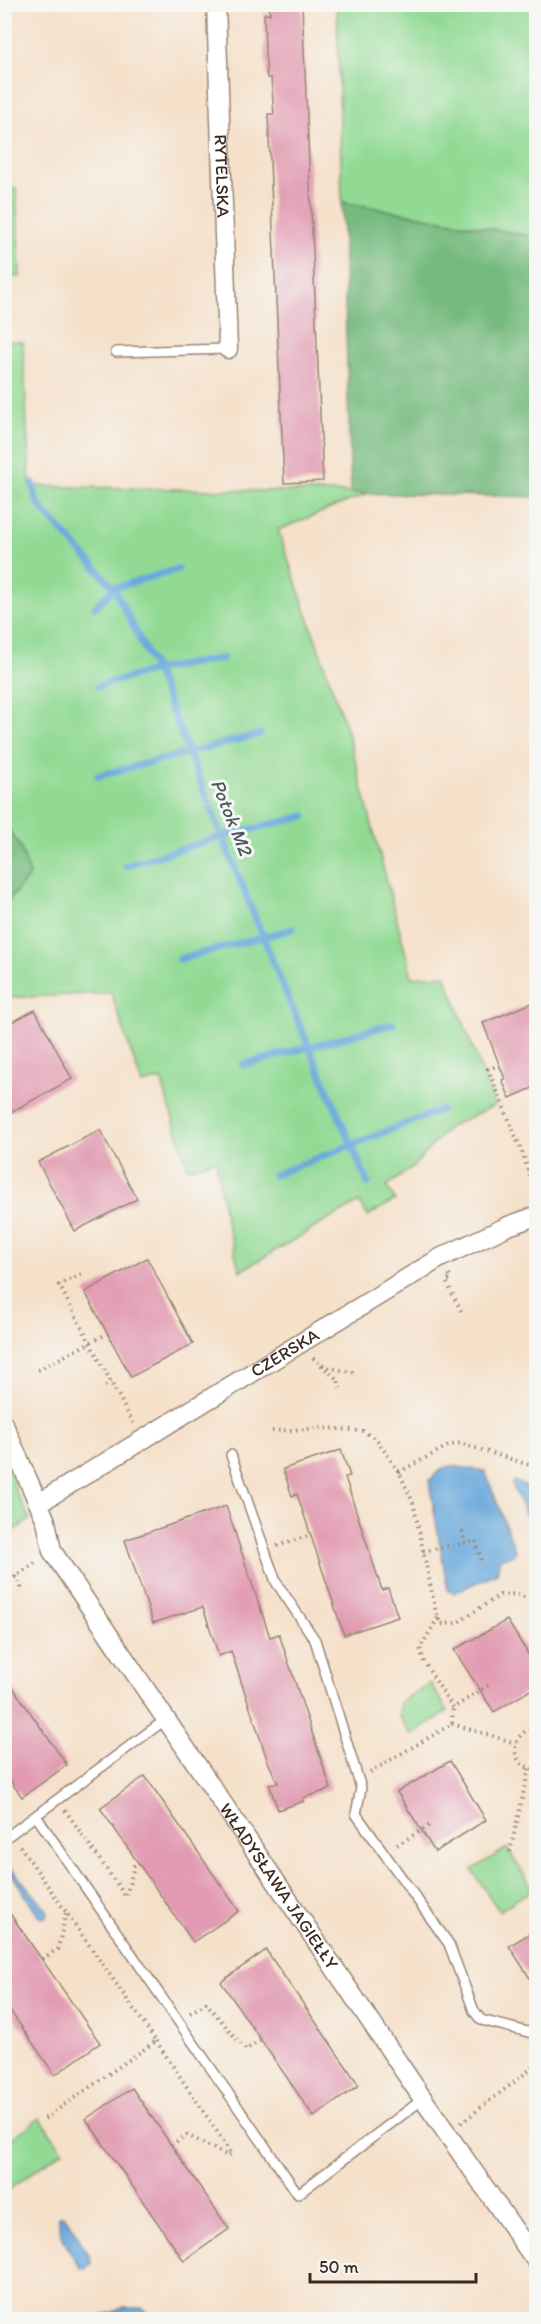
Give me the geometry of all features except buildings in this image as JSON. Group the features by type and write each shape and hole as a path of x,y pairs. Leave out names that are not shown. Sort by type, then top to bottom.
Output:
{"street":[{"name":"RYTELSKA","path":"216,4 228,350"},
{"name":"CZERSKA","path":"39,1503 440,1258 508,1226 537,1216"},
{"name":"WŁADYSŁAWA JAGIEŁŁY","path":"4,1425 46,1521 52,1551 423,2099 537,2261"}],"lane":[{"path":"116,352 228,350"},
{"path":"231,1455 276,1582 315,1640 359,1779 361,1788 356,1814 449,1944 474,2011 482,2020 537,2034"},
{"path":"8,1837 165,1719"},
{"path":"36,1816 298,2194 423,2099"}],"path":[{"path":"500,1065 488,1069 524,1155 536,1195"},
{"path":"81,1274 59,1285 133,1423"},
{"path":"451,1279 446,1281 461,1311"},
{"path":"38,1370 112,1331"},
{"path":"318,1362 338,1380 340,1388"},
{"path":"105,1386 111,1383"},
{"path":"272,1431 324,1428 363,1431 377,1440 399,1472 413,1502 441,1624 457,1623 500,1595 516,1594 532,1600 537,1608"},
{"path":"399,1472 448,1446 460,1443 537,1467"},
{"path":"462,1531 465,1543"},
{"path":"265,1550 311,1535"},
{"path":"423,1551 476,1541 481,1561"},
{"path":"4,1584 37,1562"},
{"path":"15,1576 21,1587 20,1593"},
{"path":"438,1618 420,1648 424,1662 453,1708 452,1724"},
{"path":"453,1708 489,1685"},
{"path":"359,1779 452,1724 516,1743"},
{"path":"537,1727 523,1732 516,1743 520,1762 529,1768 537,1769"},
{"path":"510,1852 529,1768"},
{"path":"57,1800 126,1897 134,1866 139,1864"},
{"path":"384,1854 430,1825"},
{"path":"8,1837 66,1912 232,2154 228,2156 187,2135 171,2145"},
{"path":"531,1886 537,1887"},
{"path":"42,1959 58,1949 66,1912"},
{"path":"177,2020 206,2003 246,2050 261,2040"},
{"path":"44,2119 156,2041"},
{"path":"447,2134 537,2065"}],"green space":[{"path":"337,5 536,5 536,237 342,202"},
{"path":"16,188 20,277 4,276 5,189"},
{"path":"342,202 536,237 536,497 351,493"},
{"path":"5,341 23,342 30,486 369,493 278,530 348,734 412,977 445,975 495,1105 449,1127 413,1167 387,1186 395,1200 368,1216 359,1202 240,1271 225,1217 216,1160 188,1168 161,1079 142,1084 111,993 5,998 4,905 30,874 20,846 4,824"},
{"path":"5,824 20,846 30,875 5,905"},
{"path":"5,1451 15,1475 14,1487 30,1520 5,1536"},
{"path":"430,1683 448,1711 411,1735 399,1716 400,1702"},
{"path":"507,1848 533,1889 499,1911 472,1870"},
{"path":"40,2118 63,2151 5,2192 5,2143"}],"water":[{"path":"450,1466 485,1471 515,1550 514,1554 500,1559 497,1573 454,1593 448,1591 429,1481 441,1469"},
{"path":"514,1481 536,1489 536,1539 512,1484"},
{"path":"10,1867 47,1910 46,1917 42,1918 37,1914 12,1874 5,1875 5,1868"},
{"path":"64,2215 90,2256 91,2263 85,2269 80,2268 62,2236 59,2216"},
{"path":"123,2308 143,2308 148,2315 147,2319 94,2319"}],"waterway":[{"name":"Potok M2","path":"33,483 36,500 44,511 114,588 155,670 282,984 368,1183"},
{"path":"95,607 114,588 178,569"},
{"path":"98,686 155,670 223,658"},
{"path":"98,776 260,734"},
{"path":"125,866 223,836 305,816"},
{"path":"179,959 293,929"},
{"path":"243,1065 393,1024"},
{"path":"274,1175 441,1110"}]}
